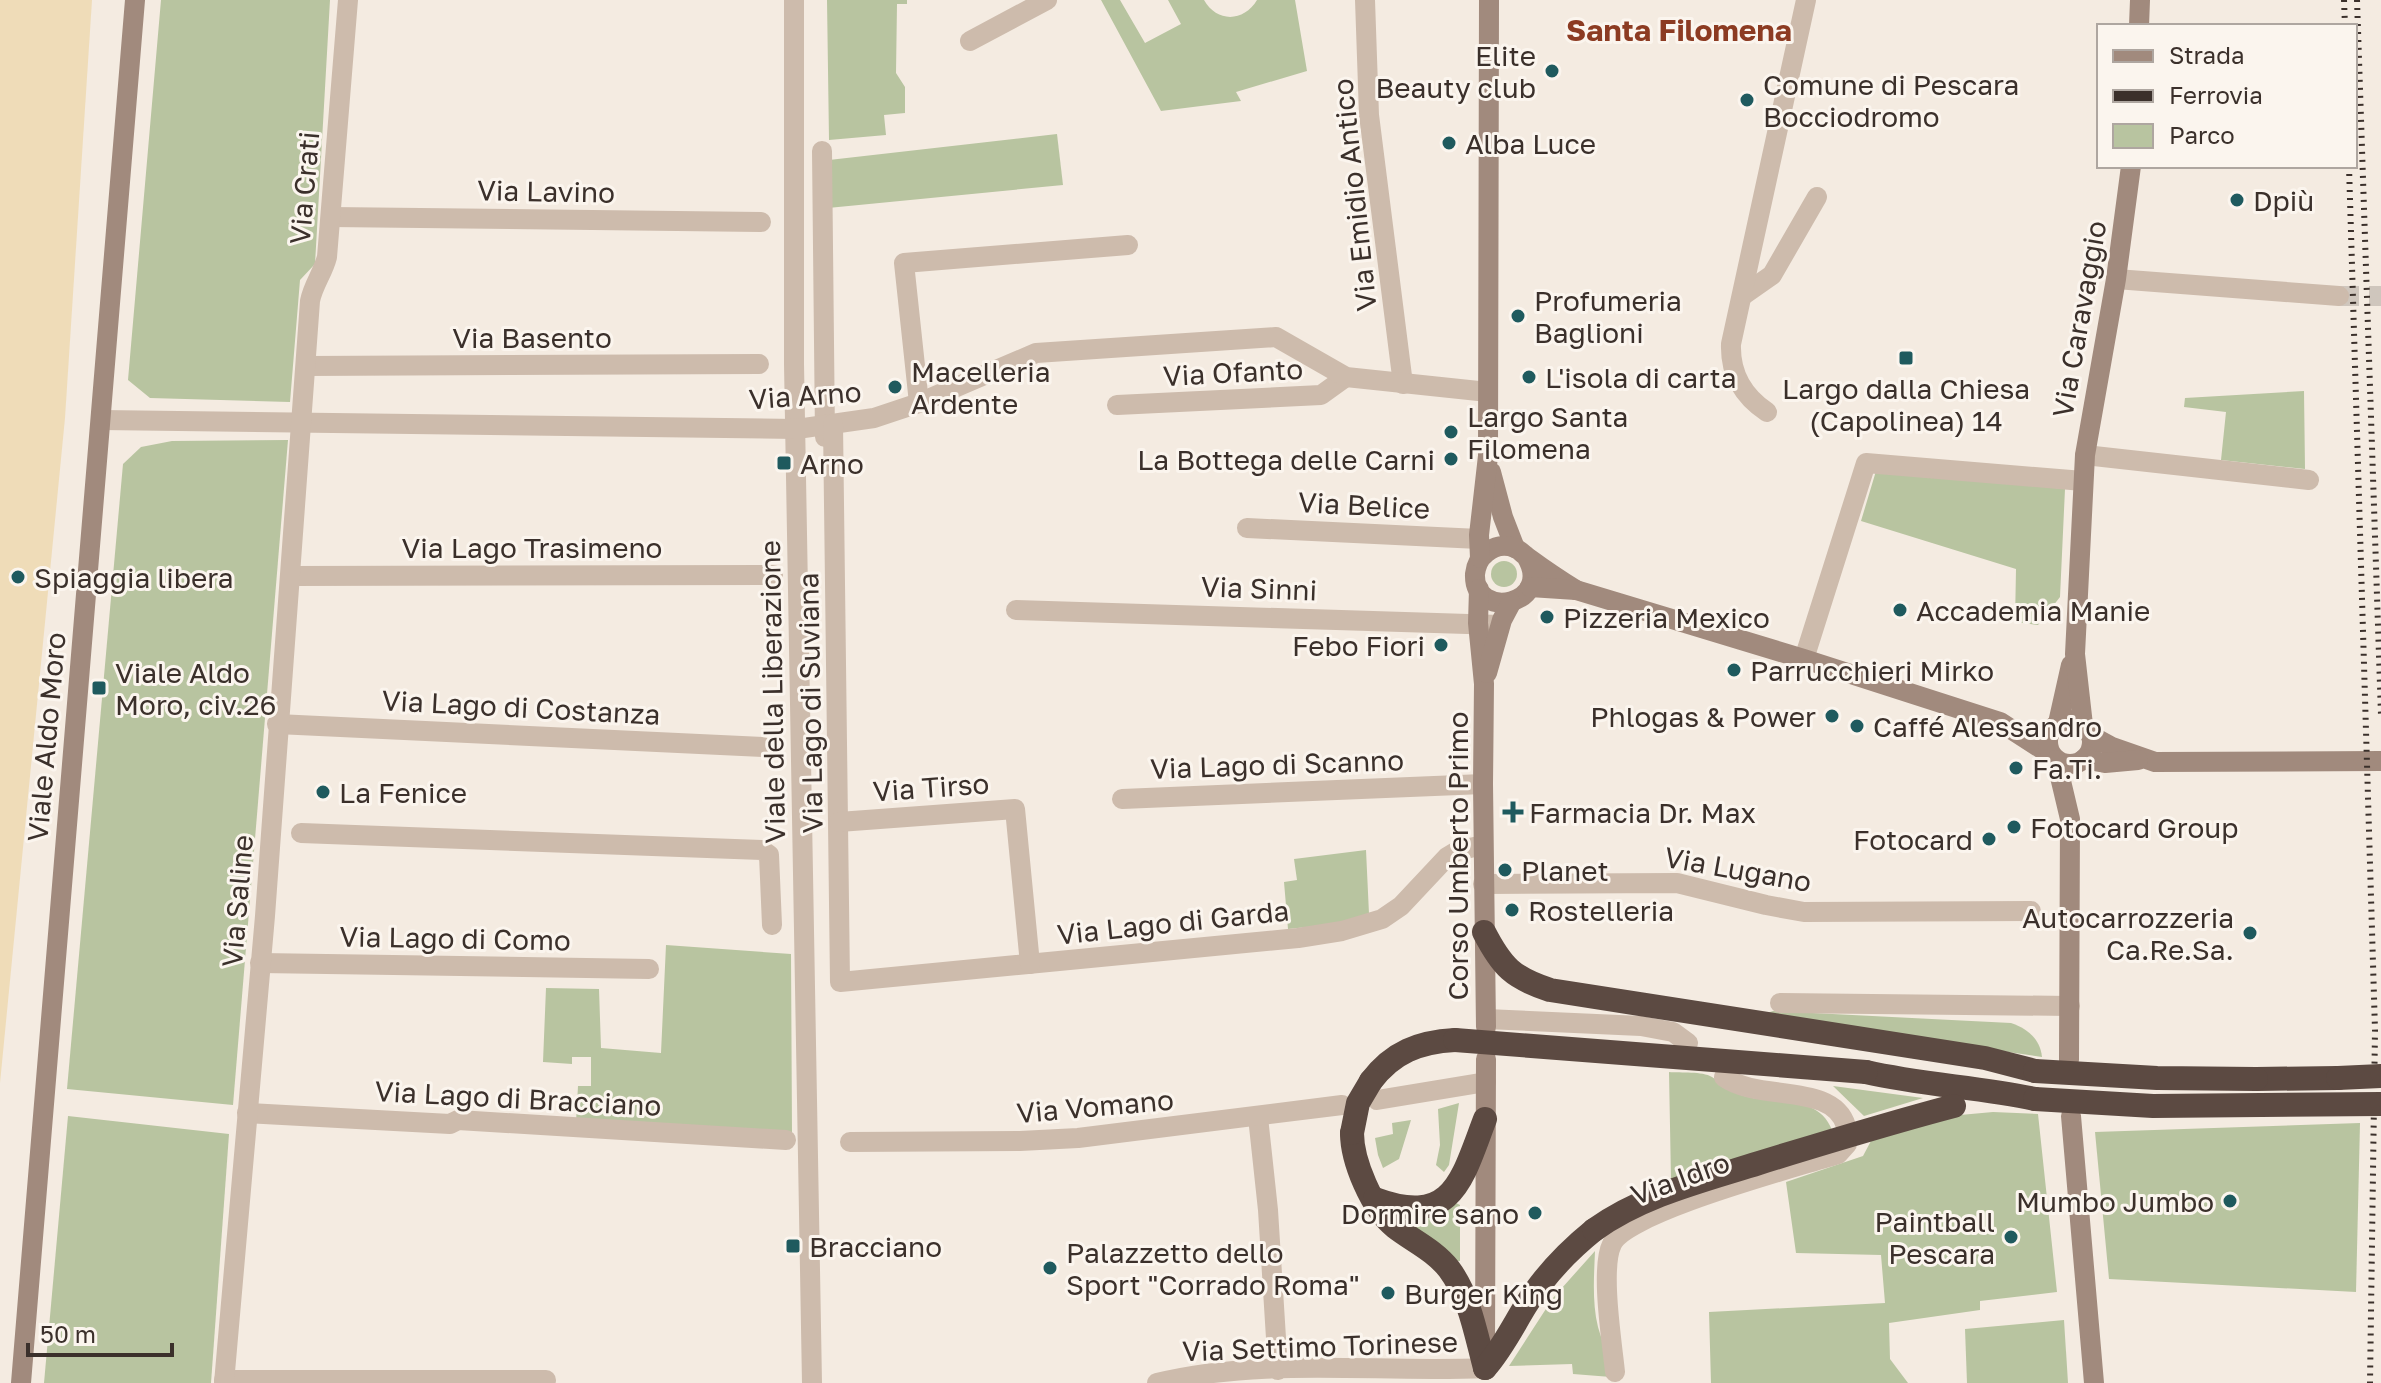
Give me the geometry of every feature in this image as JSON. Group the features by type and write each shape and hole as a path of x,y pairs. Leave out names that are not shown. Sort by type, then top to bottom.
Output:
{"highway":[{"path":"1484,932 1508,969 1526,982 1550,990 1985,1058 2035,1071"},
{"path":"1485,1368 1456,1279 1431,1251 1387,1221 1357,1164 1352,1133 1358,1103 1374,1091 1389,1060 1413,1047 1455,1040 1866,1072 1955,1089 1992,1100 2035,1099 2166,1106 2381,1104"},
{"path":"1485,1368 1539,1287 1566,1255 1594,1230 1624,1211 1662,1194 1955,1089 2002,1074 2035,1071 2206,1079 2381,1076"},
{"path":"1375,1199 1415,1209 1445,1198 1461,1178 1485,1119"}],"street":[{"name":"Viale Aldo Moro","path":"21,1383 135,0"},
{"name":"Via Crati","path":"300,424 310,301 312,289 326,263 348,0"},
{"name":"Viale della Liberazione","path":"794,0 793,220 812,1383"},
{"path":"970,41 1047,0"},
{"name":"Via Emidio Antico","path":"1365,0 1369,115 1403,384"},
{"path":"1488,461 1499,506 1532,571 1530,587 1519,600 1511,603 1492,601 1479,589 1475,573 1488,461 1489,0"},
{"path":"1767,412 1746,394 1733,370 1731,344 1806,0"},
{"path":"2139,24 2140,0"},
{"name":"Viale della Liberazione","path":"822,151 829,424 826,573"},
{"name":"Via Caravaggio","path":"2087,730 2075,654 2085,455 2116,279 2131,168"},
{"path":"1742,296 1772,275 1817,197"},
{"name":"Via Lavino","path":"331,217 761,222"},
{"path":"919,403 904,263 1128,245"},
{"path":"2116,279 2339,296"},
{"name":"Via Arno","path":"101,420 797,429 874,418 919,403 1036,353 1276,337 1346,377 1488,392"},
{"name":"Via Basento","path":"306,366 759,364"},
{"name":"Via Ofanto","path":"1117,405 1321,395 1346,377"},
{"name":"Via Saline","path":"224,1381 291,576 300,424"},
{"name":"Via Lago di Suviana","path":"829,424 840,982"},
{"path":"2085,455 2309,480"},
{"path":"1804,659 1866,463 2083,481"},
{"name":"Via Belice","path":"1247,528 1479,548"},
{"path":"1479,548 1496,547 1520,552 1576,590"},
{"name":"Via Lago Trasimeno","path":"291,576 773,575"},
{"path":"1530,587 1576,590 1804,659 2000,722 2067,759 2105,763 2142,759 2163,762 2381,761"},
{"name":"Corso Umberto Primo","path":"1479,589 1478,623 1484,684 1486,1023 1641,1026 1673,1032 1688,1043"},
{"name":"Corso Umberto Primo","path":"1484,684 1500,625 1511,603"},
{"name":"Via Sinni","path":"1016,610 1500,625"},
{"name":"Via Caravaggio","path":"2057,724 2075,654"},
{"path":"2000,722 2057,724 2071,720 2142,759"},
{"name":"Via Lago di Costanza","path":"277,724 763,747"},
{"path":"2057,724 2048,739 2067,759 2076,785 2070,819 2069,1060"},
{"path":"2067,759 2091,748 2087,730"},
{"name":"Via Lago di Scanno","path":"1122,799 1483,784"},
{"name":"Via Tirso","path":"839,822 1015,809 1030,964"},
{"path":"301,833 762,850 769,855 772,925"},
{"name":"Via Lago di Garda","path":"840,982 1309,937 1358,927 1395,911 1452,853 1483,845"},
{"name":"Via Lugano","path":"1483,884 1677,883 1804,912 2031,911"},
{"name":"Via Lago di Como","path":"260,963 649,969"},
{"path":"1780,1003 2070,1006"},
{"path":"1485,1368 1486,1059"},
{"name":"Via Idro","path":"1615,1372 1607,1266 1613,1240 1659,1212 1838,1154 1846,1135 1839,1112 1821,1099 1748,1089 1724,1077"},
{"path":"1374,1091 1486,1082"},
{"name":"Via Vomano","path":"850,1142 1051,1140 1342,1105"},
{"name":"Via Lago di Bracciano","path":"247,1113 450,1124 458,1120 786,1140"},
{"path":"2071,1116 2094,1383"},
{"path":"1258,1117 1268,1210 1278,1370"},
{"name":"Via Settimo Torinese","path":"1157,1383 1206,1375 1278,1370 1485,1368"},
{"path":"224,1381 546,1380"}],"green space":[{"path":"161,0 330,0 315,264 300,280 290,402 150,398 128,380"},
{"path":"827,0 907,0 907,4 897,4 896,73 905,87 905,113 884,115 886,135 829,140"},
{"path":"1101,0 1120,0 1145,43 1181,24 1168,0 1204,0 1216,13 1230,17 1245,13 1257,0 1295,0 1307,71 1236,92 1241,101 1161,111"},
{"path":"1057,134 1063,185 828,208 829,160"},
{"path":"2304,391 2305,469 2221,460 2226,412 2184,407 2185,398"},
{"path":"288,440 233,1105 67,1089 123,464 141,447 172,441"},
{"path":"1876,471 2065,489 2060,597 2038,625 2015,622 2016,569 1861,521"},
{"path":"1504,561 1513,565 1517,574 1513,583 1504,587 1495,583 1491,574 1495,565"},
{"path":"1366,850 1369,914 1337,924 1288,929 1284,882 1297,880 1294,859"},
{"path":"666,945 791,954 792,1132 576,1122 578,1086 591,1086 591,1057 572,1057 572,1064 543,1062 546,988 599,989 601,1048 661,1053"},
{"path":"1767,1013 2011,1023 2032,1036 2039,1045 2042,1057 1767,1017"},
{"path":"1669,1072 1703,1074 1739,1095 1806,1106 1817,1111 1832,1130 1671,1180"},
{"path":"1833,1086 1923,1098 1864,1116"},
{"path":"1459,1103 1449,1165 1444,1172 1436,1165 1440,1145 1438,1109"},
{"path":"1993,1112 2038,1114 2057,1292 1980,1301 1980,1310 1889,1323 1890,1359 1908,1383 1711,1383 1709,1312 1885,1303 1881,1255 1796,1253 1786,1182 1863,1156 1872,1139 1949,1116"},
{"path":"68,1116 229,1134 211,1383 44,1383"},
{"path":"1411,1120 1399,1159 1383,1168 1375,1138 1393,1134 1392,1123"},
{"name":"Mumbo Jumbo","path":"2360,1123 2356,1292 2109,1279 2095,1132"},
{"path":"1456,1203 1460,1205 1460,1261 1455,1261 1395,1217 1427,1217"},
{"path":"1595,1251 1595,1309 1611,1377 1573,1374 1572,1364 1509,1366 1553,1298"},
{"path":"2064,1320 2068,1383 1967,1383 1965,1329"}],"sand":[{"path":"0,0 92,0 65,418 0,1083"}],"tunnel":[{"path":"2339,296 2381,296"}],"railway":[{"path":"2344,0 2345,24"},
{"path":"2357,0 2381,715"},
{"path":"2349,168 2375,1030 2370,1383"}],"place":[{"name":"Elite Beauty club","path":"1552,71"},
{"name":"Comune di Pescara Bocciodromo","path":"1747,100"},
{"name":"Alba Luce","path":"1449,143"},
{"name":"Dpiù","path":"2237,200"},
{"name":"Profumeria Baglioni","path":"1518,316"},
{"name":"Largo dalla Chiesa (Capolinea) 14","path":"1906,358"},
{"name":"L'isola di carta","path":"1529,377"},
{"name":"Macelleria Ardente","path":"895,387"},
{"name":"Largo Santa Filomena","path":"1451,432"},
{"name":"La Bottega delle Carni","path":"1451,459"},
{"name":"Arno","path":"784,463"},
{"name":"Spiaggia libera","path":"18,577"},
{"name":"Accademia Manie","path":"1900,610"},
{"name":"Pizzeria Mexico","path":"1547,617"},
{"name":"Febo Fiori","path":"1441,645"},
{"name":"Parrucchieri Mirko","path":"1734,670"},
{"name":"Viale Aldo Moro, civ.26","path":"99,688"},
{"name":"Phlogas & Power","path":"1832,716"},
{"name":"Caffé Alessandro","path":"1857,726"},
{"name":"Fa.Ti.","path":"2016,768"},
{"name":"La Fenice","path":"323,792"},
{"name":"Farmacia Dr. Max","path":"1513,812"},
{"name":"Fotocard Group","path":"2014,827"},
{"name":"Fotocard","path":"1989,839"},
{"name":"Planet","path":"1505,870"},
{"name":"Rostelleria","path":"1512,910"},
{"name":"Autocarrozzeria Ca.Re.Sa.","path":"2250,933"},
{"name":"Mumbo Jumbo","path":"2230,1201"},
{"name":"Dormire sano","path":"1535,1213"},
{"name":"Paintball Pescara","path":"2011,1237"},
{"name":"Bracciano","path":"793,1246"},
{"name":"Palazzetto dello Sport \"Corrado Roma\"","path":"1050,1268"},
{"name":"Burger King","path":"1388,1293"}],"district":[{"name":"Santa Filomena","path":"1679,30"}]}
